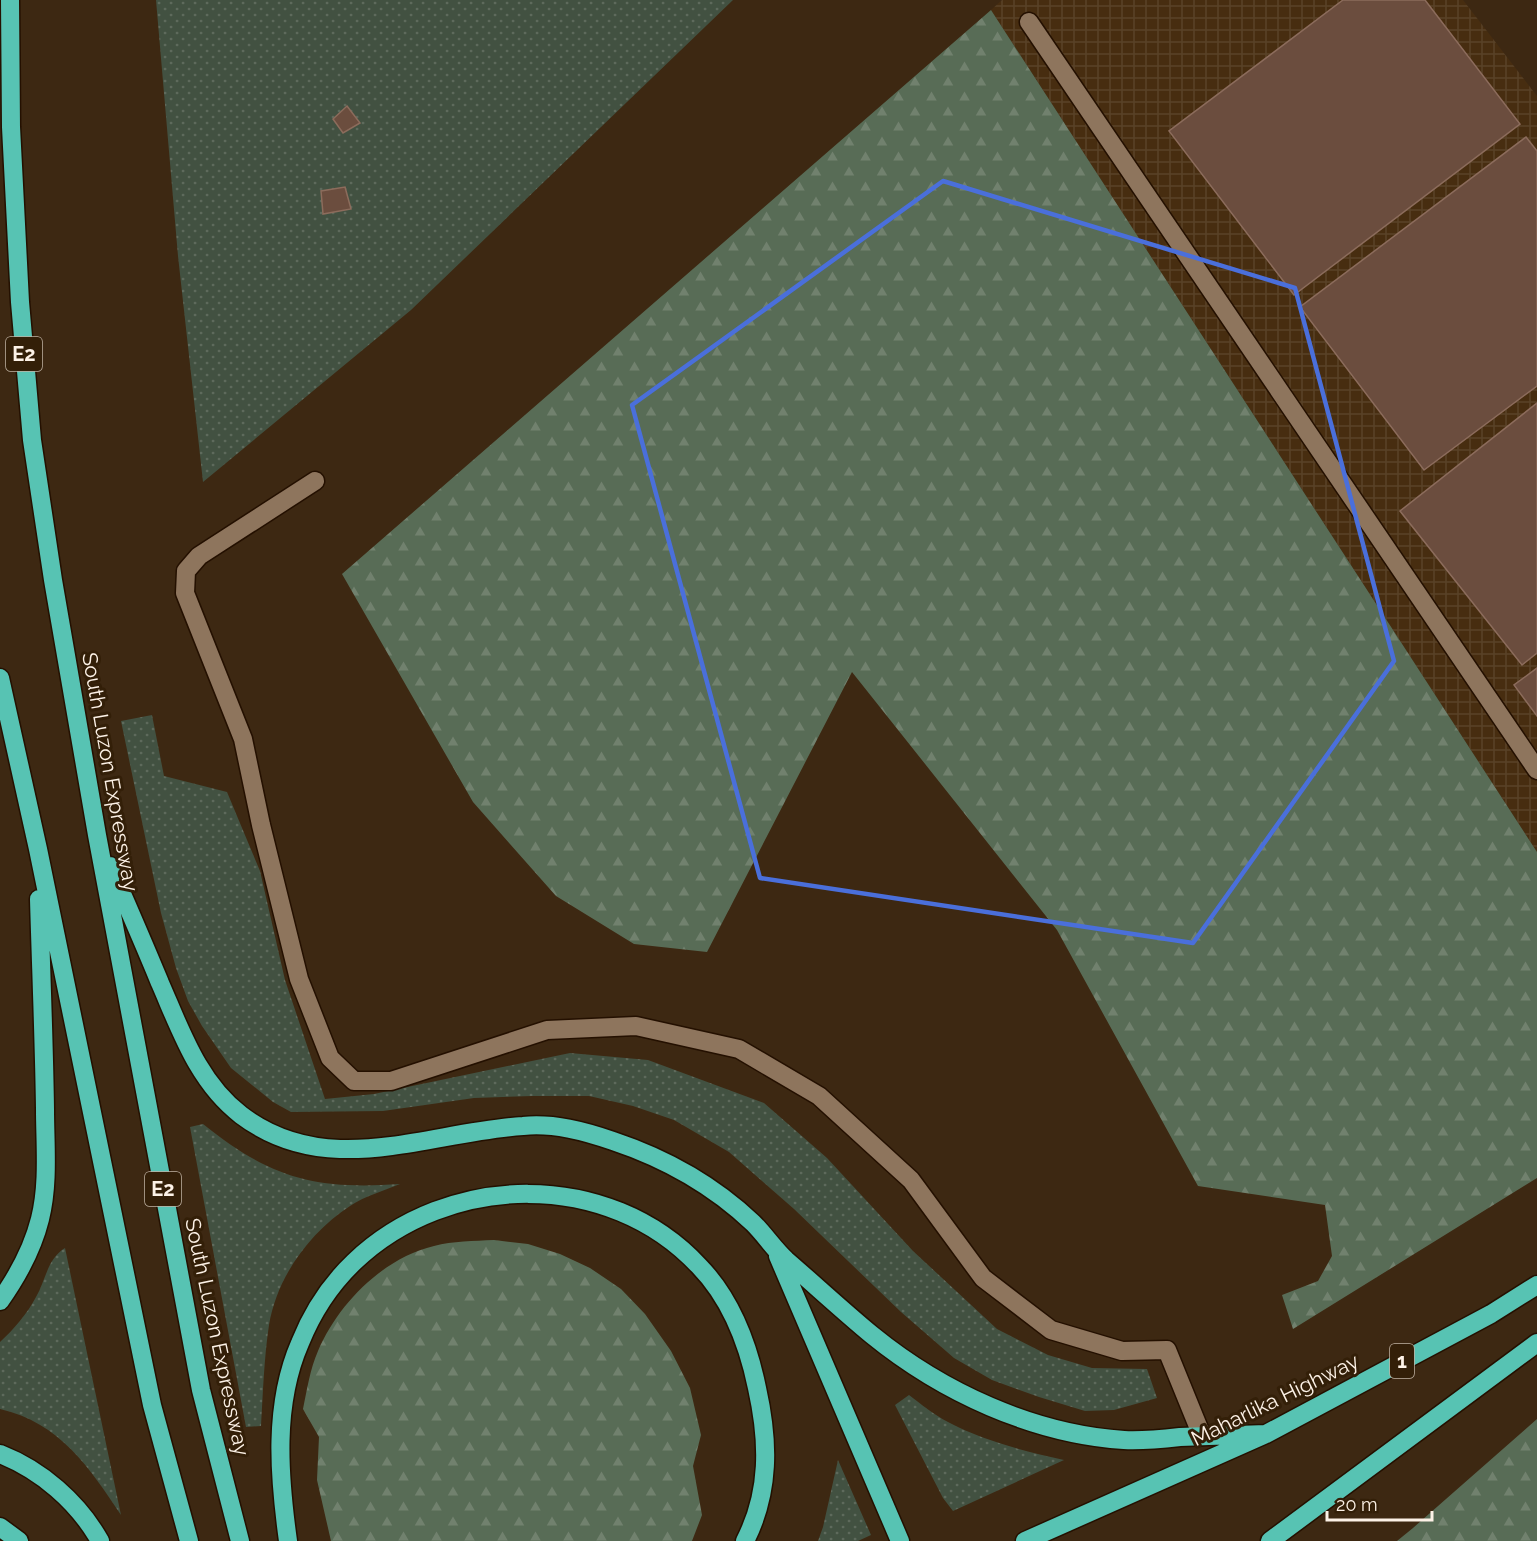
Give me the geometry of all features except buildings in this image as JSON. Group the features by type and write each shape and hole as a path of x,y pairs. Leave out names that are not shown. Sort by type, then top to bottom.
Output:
{"highway":[{"name":"South Luzon Expressway","path":"10,0 11,127 20,302 32,440 53,580 97,835 201,1390 240,1541"},
{"path":"0,678 38,849 152,1405 189,1541"},
{"path":"97,835 190,1053 221,1096 240,1114 262,1128 286,1140 339,1150 386,1148 525,1125 568,1128 640,1151 682,1172 730,1203 756,1226 775,1250 874,1336 931,1374 976,1400 1003,1412 1063,1432 1128,1440 1266,1434"},
{"path":"0,1300 18,1272 31,1244 40,1220 44,1198 45,1084 38,849"},
{"path":"288,1541 281,1442 285,1395 299,1344 308,1324 330,1289 365,1252 391,1233 426,1215 485,1196 528,1193 566,1196 597,1203 620,1210 643,1221 683,1250 700,1266 718,1290 737,1323 747,1348 765,1428 763,1494 745,1541"},
{"path":"775,1250 900,1541"},
{"name":"Maharlika Highway","path":"1025,1541 1266,1434 1491,1314 1537,1285"},
{"path":"1270,1541 1537,1344"},
{"path":"0,1454 17,1460 45,1479 70,1502 93,1528 100,1541"},
{"path":"0,1527 19,1541"}],"street":[{"path":"1029,22 1537,770"},
{"path":"315,481 199,556 186,572 185,593 243,739 261,825 299,979 330,1058 354,1081 391,1081 547,1030 636,1026 739,1049 819,1096 911,1180 983,1278 1051,1330 1122,1351 1167,1350 1202,1436"}],"highlighted area":[{"path":"943,181 1295,288 1394,661 1193,943 760,878 632,405"}],"shaded area":[{"path":"1002,0 1463,0 1537,96 1537,852 991,10"}],"green space":[{"path":"156,0 733,0 411,310 203,482 178,256"},
{"path":"991,10 1537,852 1537,1178 1293,1329 1282,1295 1318,1281 1332,1256 1325,1205 1198,1186 1057,930 852,672 707,952 634,944 556,896 473,802 342,574"},
{"path":"152,715 164,776 227,792 260,871 285,980 325,1099 374,1094 570,1053 648,1060 764,1103 827,1158 913,1251 997,1329 1048,1355 1092,1368 1147,1369 1157,1398 1114,1410 1085,1411 992,1380 954,1358 901,1312 794,1209 729,1152 674,1120 633,1106 589,1096 532,1096 474,1098 383,1111 291,1112 273,1102 231,1068 188,1001 176,968 161,913 121,721"},
{"path":"203,1124 250,1157 295,1176 343,1185 400,1184 362,1199 335,1217 308,1243 287,1273 273,1307 269,1325 261,1426 246,1427 190,1127"},
{"path":"494,1240 528,1244 560,1254 590,1268 621,1289 645,1314 671,1351 690,1388 701,1435 693,1466 702,1515 692,1541 331,1541 317,1480 319,1437 303,1409 313,1365 327,1333 337,1316 364,1285 397,1261 415,1252 441,1244"},
{"path":"65,1248 121,1515 97,1480 71,1449 40,1425 0,1409 0,1342 29,1309 54,1258"},
{"path":"909,1395 943,1419 976,1435 1064,1460 953,1511 943,1498 895,1405"},
{"path":"1537,1419 1537,1541 1397,1541 1413,1528"},
{"path":"838,1460 871,1535 858,1541 818,1541 823,1527"}]}
